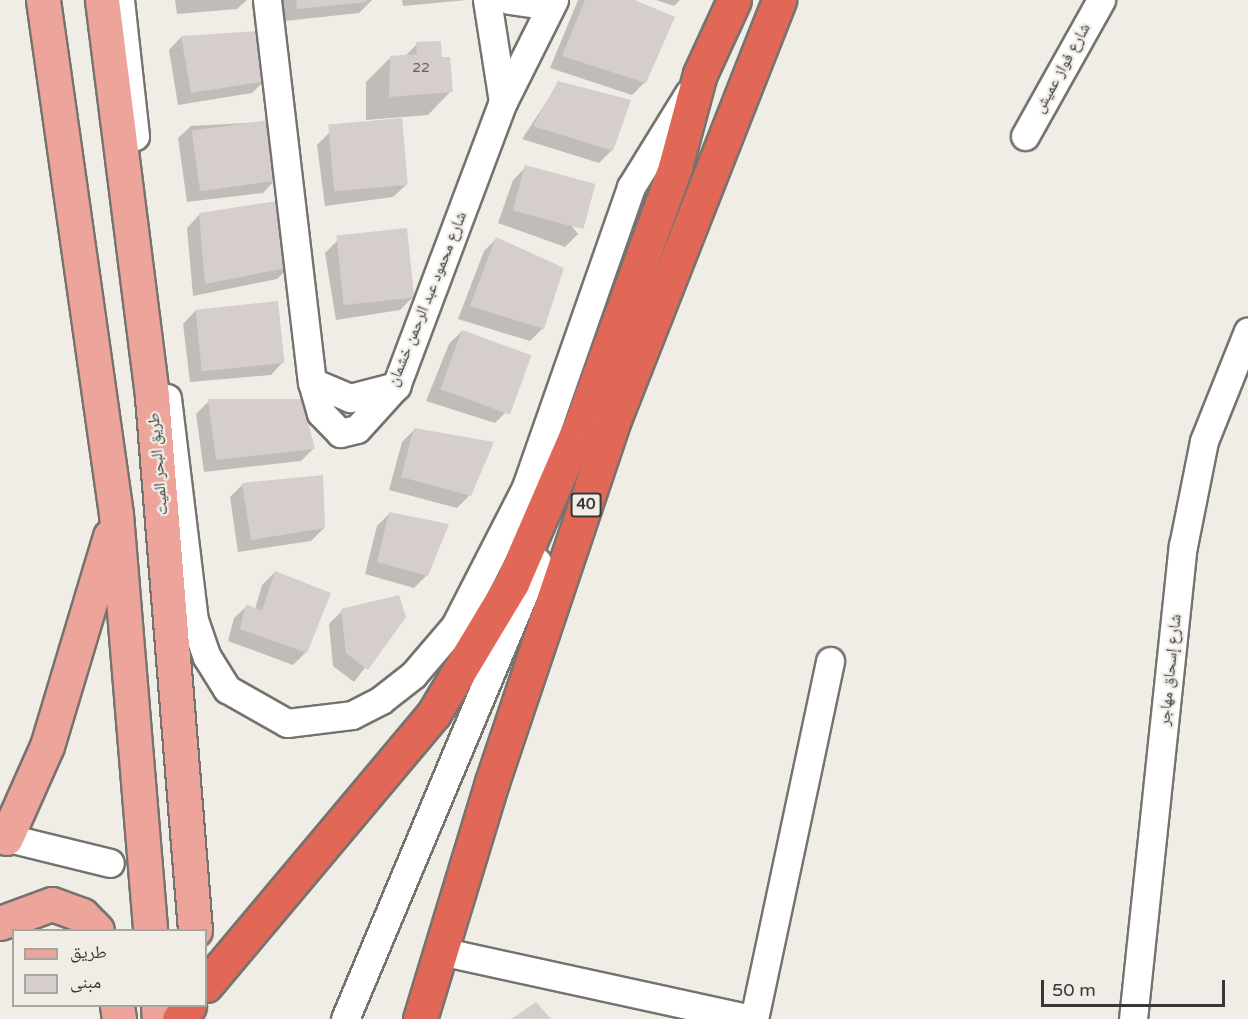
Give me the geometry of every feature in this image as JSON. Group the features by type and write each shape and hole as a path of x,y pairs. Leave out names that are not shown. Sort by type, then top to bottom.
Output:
{"highway":[{"name":"40","path":"207,984 440,703 512,583 561,471 675,167 700,74 734,0"},
{"name":"40","path":"420,1019 440,951 615,417 779,0"}],"main road":[{"path":"43,0 116,514 125,860 150,929"},
{"name":"طريق البحر الميت","path":"102,0 152,397 195,929"},
{"path":"2,843 47,746 116,514"},
{"path":"125,860 192,897"},
{"path":"0,923 52,904 82,915 96,929"}],"street":[{"path":"120,0 194,620 207,657 227,689 287,723 352,715 381,700 413,675 455,626 526,487 631,187 700,74"},
{"name":"شارع محمود عبد الرحمن خشمان","path":"267,0 312,382 321,413 340,433 357,429 396,386 503,102 553,3"},
{"path":"487,0 503,102"},
{"path":"509,0 553,3"},
{"name":"شارع فواز عميش","path":"1025,136 1101,0"},
{"name":"شارع إسحاق مهاجر","path":"1133,1019 1183,546 1204,441 1237,378 1248,331"},
{"path":"312,382 350,398 396,386"},
{"path":"345,1019 387,911 494,674 544,543 561,471"},
{"path":"440,951 753,1019 830,661"},
{"path":"2,843 125,860"}],"building":[{"path":"296,0 366,0 367,2 297,9"},
{"path":"585,0 635,0 675,17 646,83 562,56"},
{"path":"262,31 266,81 191,93 181,36"},
{"path":"441,41 442,57 450,57 453,92 389,97 390,56 417,54 416,42"},
{"path":"558,81 631,100 613,151 533,126"},
{"path":"402,118 408,185 334,191 328,124"},
{"path":"269,120 277,180 200,191 192,131"},
{"path":"525,165 596,184 583,229 513,210"},
{"path":"284,200 291,267 205,284 199,213"},
{"path":"407,228 414,298 344,305 336,235"},
{"path":"496,237 564,268 544,329 470,306"},
{"path":"278,301 284,363 202,371 195,310"},
{"path":"462,330 532,355 510,415 440,389"},
{"path":"208,399 302,399 315,449 216,460"},
{"path":"414,428 494,442 471,496 401,477"},
{"path":"323,475 325,528 251,540 242,483"},
{"path":"389,512 449,524 428,576 377,562"},
{"path":"275,571 331,593 307,653 240,629 246,604 262,611"},
{"path":"399,595 406,617 368,670 346,653 341,609"},
{"path":"536,1002 551,1019 511,1019"}]}
